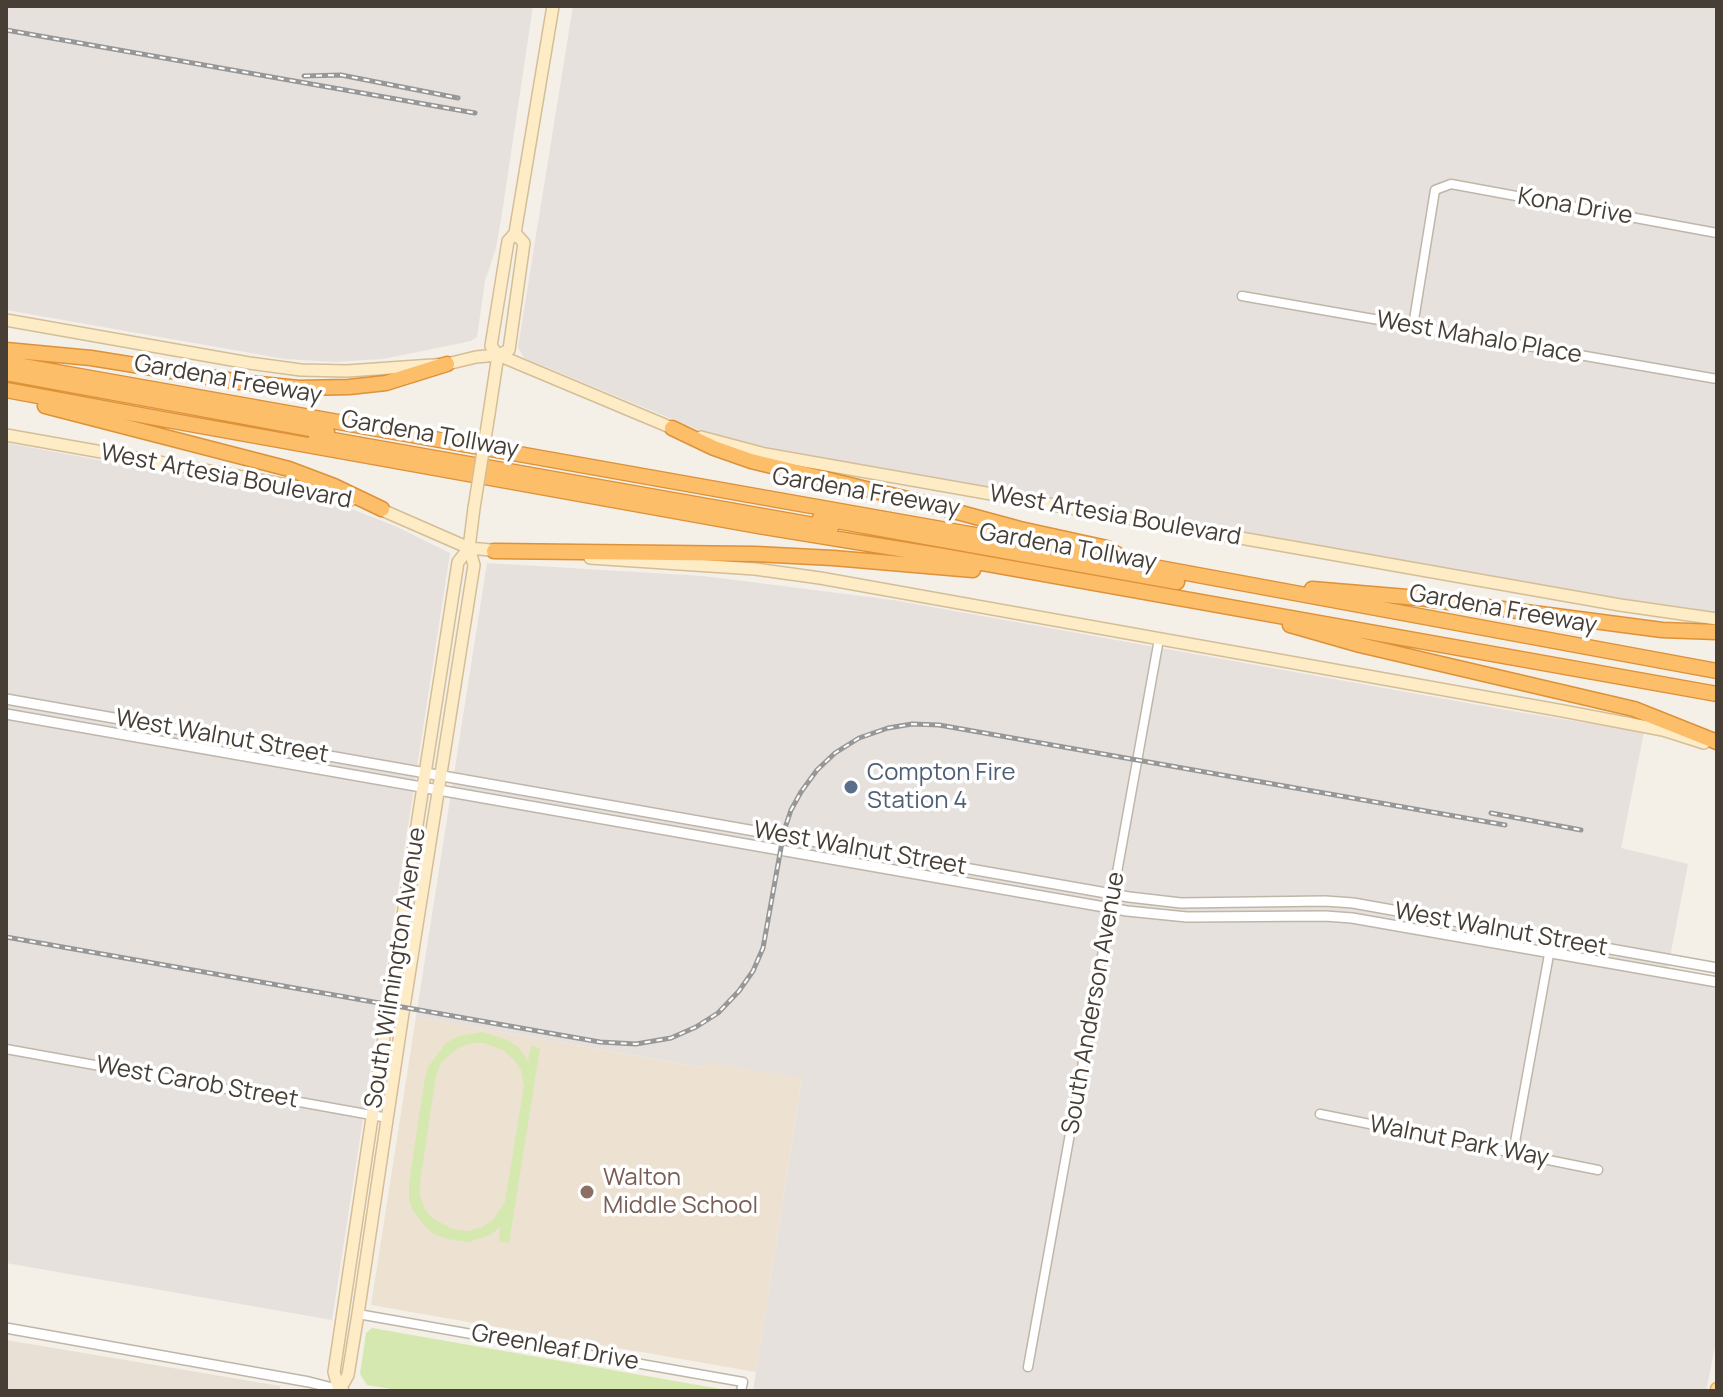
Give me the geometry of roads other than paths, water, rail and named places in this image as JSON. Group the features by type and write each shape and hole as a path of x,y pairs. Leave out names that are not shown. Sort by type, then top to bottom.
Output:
{"highway":[{"path":"6,350 91,358 240,382 299,388 386,383 447,364"},
{"name":"Gardena Freeway","path":"6,363 1127,562 1717,671"},
{"name":"Gardena Tollway","path":"6,373 1527,644 1548,640"},
{"name":"Gardena Tollway","path":"6,382 1674,677 1695,689"},
{"name":"Gardena Freeway","path":"6,390 1717,694"},
{"path":"6,396 289,469 382,509"},
{"path":"672,428 751,461 1107,548 1127,562"},
{"path":"494,551 833,558 1091,582"},
{"path":"1224,581 1419,598 1662,630 1717,632"},
{"path":"1213,604 1360,645 1634,709 1717,744"}],"main road":[{"name":"South Wilmington Avenue","path":"341,1391 348,1375 358,1314 474,565 469,548 498,355 491,346 508,241 515,233 553,6"},
{"name":"South Wilmington Avenue","path":"498,355 509,350 522,258 524,243 515,233"},
{"path":"6,320 301,370 347,371 447,364 498,355"},
{"name":"West Artesia Boulevard","path":"498,355 672,428 778,457 1620,605 1717,619"},
{"name":"West Artesia Boulevard","path":"6,435 316,490 382,509 469,548 762,570 820,578 1577,713 1717,744"},
{"name":"South Wilmington Avenue","path":"341,1391 334,1372 458,562 469,548"}],"street":[{"name":"Kona Drive","path":"1413,326 1435,190 1451,184 1717,233"},
{"name":"West Mahalo Place","path":"1242,296 1717,379"},
{"name":"South Anderson Avenue","path":"1028,1367 1159,639"},
{"name":"West Walnut Street","path":"6,699 1114,894 1181,903 1353,903 1717,968"},
{"name":"West Walnut Street","path":"6,714 1163,916 1352,918 1717,982"},
{"path":"114,733 116,719"},
{"path":"151,739 154,725"},
{"path":"191,746 193,732"},
{"path":"235,754 238,740"},
{"path":"269,760 271,746"},
{"path":"313,767 316,754"},
{"path":"1513,1153 1552,938"},
{"name":"West Carob Street","path":"6,1049 388,1118"},
{"name":"Walnut Park Way","path":"1320,1114 1598,1170"},
{"name":"Greenleaf Drive","path":"358,1314 743,1382 741,1391"},
{"path":"6,1328 309,1382 341,1391"}],"railway":[{"path":"6,30 475,113"},
{"path":"304,76 341,75 458,98"},
{"path":"6,937 600,1042 636,1044 671,1038 696,1027 718,1013 739,991 753,971 763,948 784,831 801,792 835,753 859,738 888,728 912,724 939,725 1505,825"},
{"path":"1491,813 1581,830"}],"place":[{"name":"Compton Fire Station 4","path":"851,787"},
{"name":"Walton Middle School","path":"587,1192"}]}
